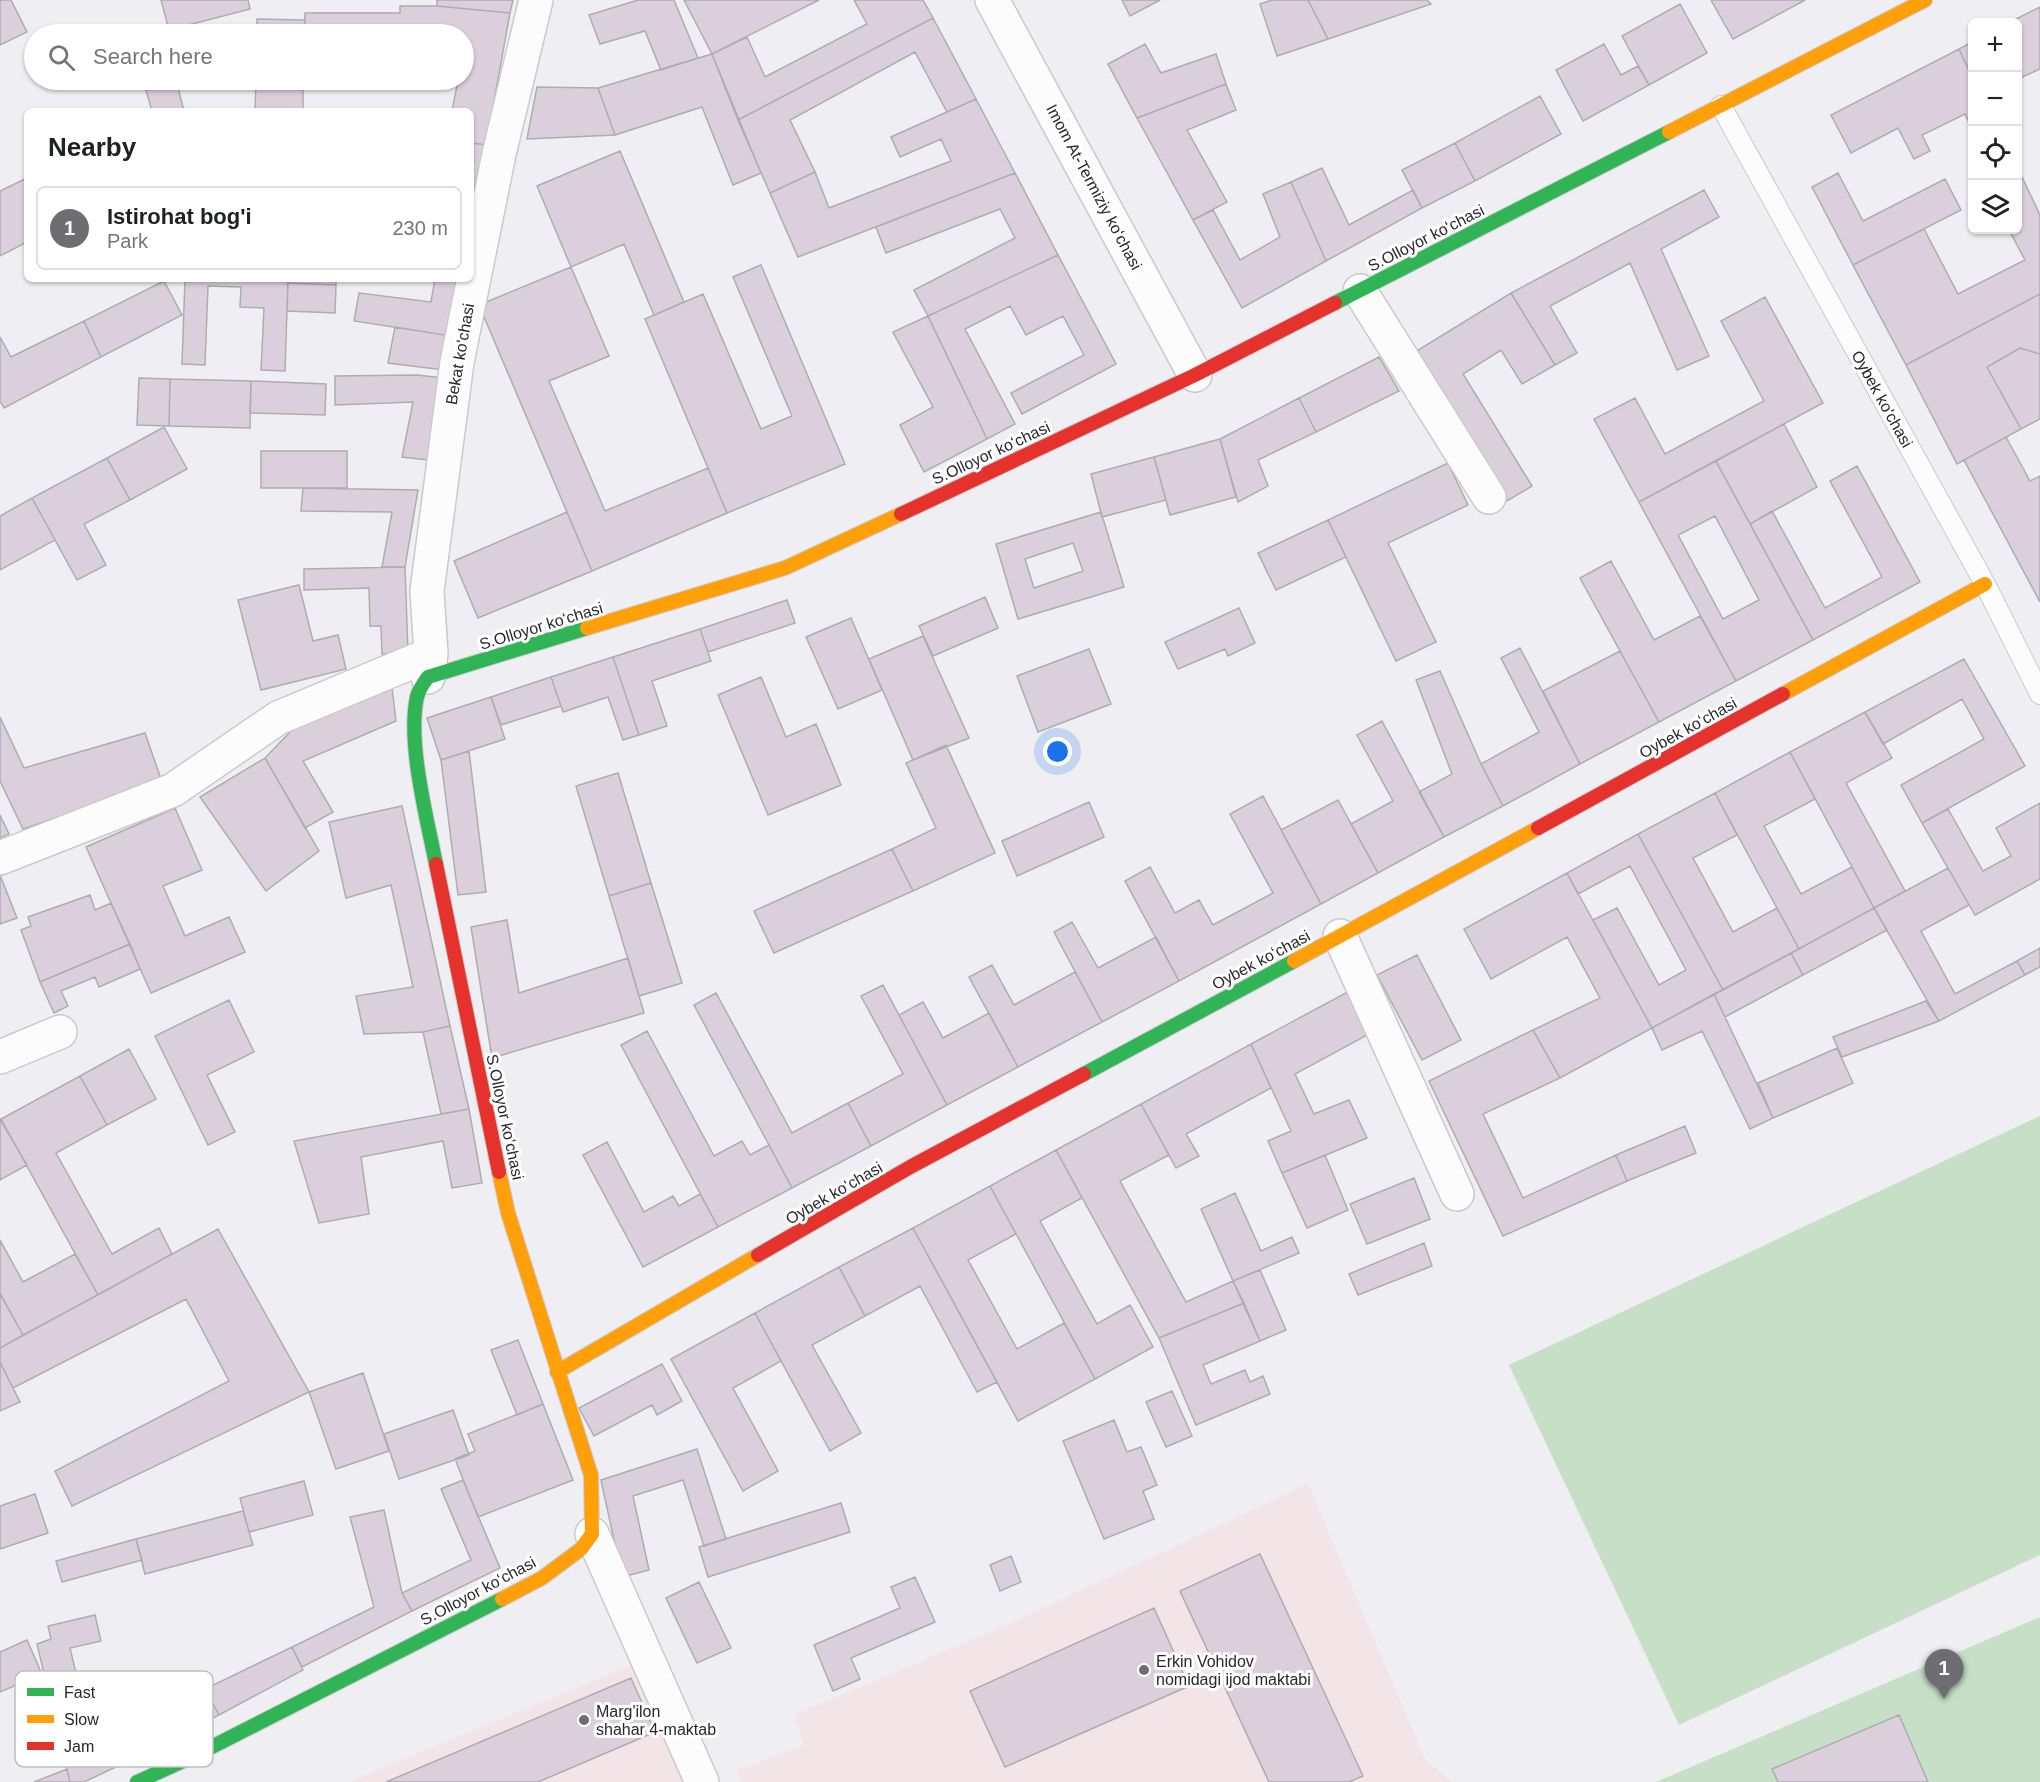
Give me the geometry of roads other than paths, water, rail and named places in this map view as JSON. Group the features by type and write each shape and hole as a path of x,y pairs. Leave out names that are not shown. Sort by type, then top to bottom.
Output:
{"street":[{"name":"Bekat ko'chasi","path":"474,278 499,154 536,0"},
{"name":"Imom At-Termiziy koʻchasi","path":"992,0 1195,375"},
{"name":"S.Olloyor koʻchasi","path":"213,1746 542,1578 581,1549 592,1534 591,1475 508,1213 426,816 418,761 416,716 418,690 430,666 784,568 1195,375 1925,0"},
{"name":"Bekat ko'chasi","path":"430,666 427,591 457,362 473,282"},
{"path":"1360,291 1490,497"},
{"name":"Oybek koʻchasi","path":"557,1372 912,1166 1340,936 1985,584"},
{"path":"0,858 172,790 278,718 430,666"},
{"path":"1340,936 1456,1194"},
{"path":"0,1057 60,1032"},
{"path":"592,1534 702,1782"},
{"name":"S.Olloyor koʻchasi","path":"137,1782 170,1767"}],"lane":[{"name":"Oybek ko'chasi","path":"1721,106 1985,584 2040,694"}],"place":[{"name":"Erkin Vohidov nomidagi ijod maktabi","path":"1144,1670"},
{"name":"Istirohat bog'i","path":"1944,1699"},
{"name":"Marg'ilon shahar 4-maktab","path":"584,1720"}]}
